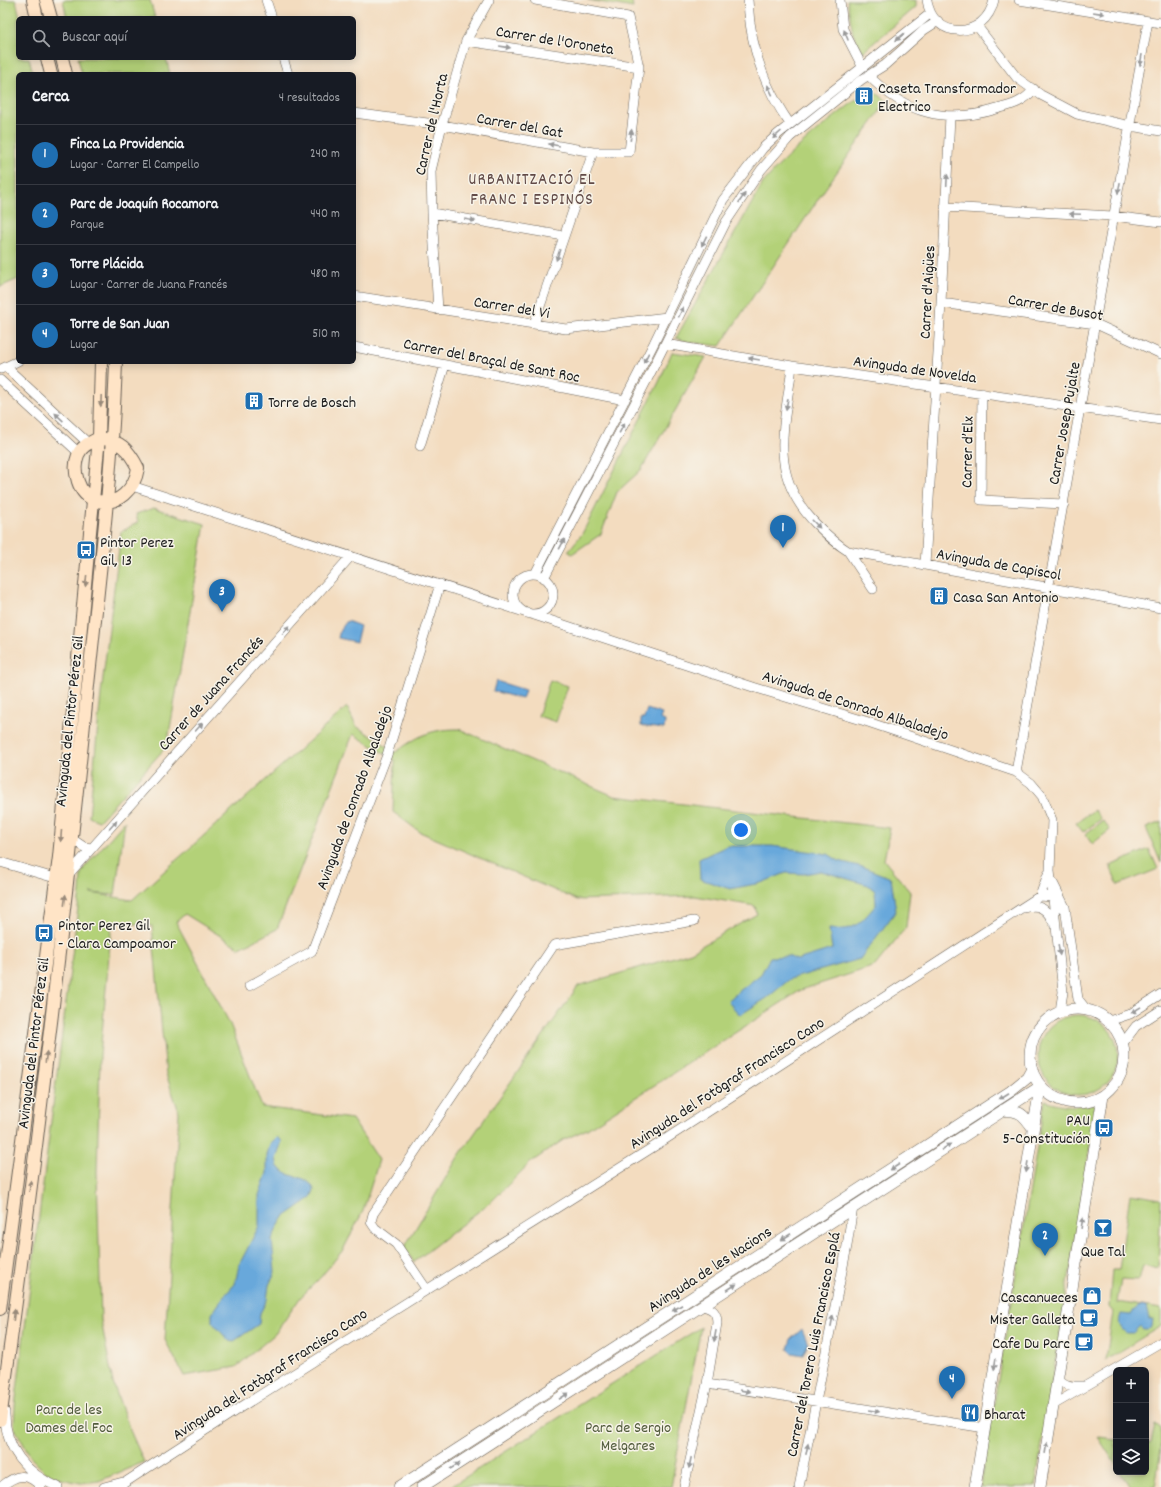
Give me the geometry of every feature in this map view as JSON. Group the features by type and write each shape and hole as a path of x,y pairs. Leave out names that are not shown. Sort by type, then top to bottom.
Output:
{"main road":[{"path":"33,0 37,16"},
{"path":"46,0 50,16"},
{"path":"48,60 50,72"},
{"path":"62,60 66,72"},
{"name":"Avinguda del Pintor Pérez Gil","path":"0,1309 55,878 59,857 94,500 94,441 101,364"},
{"name":"Avinguda del Pintor Pérez Gil","path":"0,1420 72,839 113,440 116,364"},
{"path":"113,440 124,446 138,468 136,479 123,496 107,502 94,500 81,488 75,474 79,453 94,441 113,440"}],"street":[{"path":"266,0 271,16"},
{"name":"Carrer de l'Horta","path":"438,310 431,171 442,125 466,41 488,0"},
{"path":"535,0 628,17 639,67"},
{"path":"748,0 751,36 762,75 780,110 790,124"},
{"path":"840,0 843,29 862,66"},
{"path":"927,0 931,13 938,22 947,28 957,30 968,30 977,26 986,19 992,10 994,0"},
{"path":"1019,0 1161,23"},
{"path":"539,576 723,200 763,148 790,124 862,66 878,56 931,13"},
{"path":"539,576 665,344 726,222 761,170 785,141 868,75 885,65 924,30 938,22"},
{"name":"Carrer Josep Pujalte","path":"1016,772 1050,587 1148,22"},
{"path":"977,26 1017,78 1034,90 1077,114 1130,126 1161,131"},
{"name":"Carrer de l'Oroneta","path":"466,41 639,67"},
{"path":"284,60 287,72"},
{"name":"Carrer del Gat","path":"356,113 442,125 593,152 629,152 639,67"},
{"path":"868,75 881,88 897,100 936,116 984,113 1013,105 1027,98 1034,90"},
{"name":"Carrer d'Aigües","path":"925,565 942,303 950,116"},
{"path":"534,324 593,152"},
{"path":"945,207 1114,216 1161,222"},
{"path":"432,213 564,236"},
{"name":"Carrer del Vi","path":"356,296 566,329 667,317"},
{"name":"Carrer de Busot","path":"942,303 1096,324 1161,354"},
{"name":"Avinguda de Novelda","path":"665,344 792,366 1161,420"},
{"name":"Carrer del Braçal de Sant Roc","path":"356,347 625,400"},
{"path":"16,363 3,368 94,441"},
{"path":"420,446 445,365"},
{"name":"Avinguda de Capiscol","path":"792,366 784,419 782,456 790,490 807,515 834,543 848,551 1161,608"},
{"path":"0,380 79,453"},
{"name":"Carrer d’Elx","path":"982,393 980,500 1064,504"},
{"name":"Avinguda de Conrado Albaladejo","path":"132,486 440,584 752,687 865,721 1016,772"},
{"path":"848,551 873,589"},
{"name":"Carrer de Juana Francés","path":"68,875 351,556"},
{"path":"501,604 508,602 513,595 518,582 525,576 539,576 550,585 552,591 550,614 553,622"},
{"name":"Avinguda de Conrado Albaladejo","path":"249,986 312,951 387,755 440,584"},
{"path":"513,595 516,604 526,613 540,613 550,604"},
{"path":"1016,772 1031,783 1042,796 1052,820 1050,871 1063,992 1060,1011"},
{"path":"72,839 84,847 92,848"},
{"path":"0,862 55,878 68,875"},
{"path":"1050,871 1040,896 1052,897 1065,909"},
{"path":"1050,871 1054,885 1065,909 1078,999 1086,1009"},
{"name":"Avinguda del Fotògraf Francisco Cano","path":"118,1487 658,1144 1021,910 1040,896"},
{"path":"1021,910 1032,906 1041,907 1049,913 1055,926"},
{"path":"428,1290 396,1244 375,1228 371,1222 373,1214 554,945 694,921"},
{"path":"1109,1021 1130,1014 1161,994"},
{"path":"1076,1008 1086,1009 1101,1015 1116,1029 1123,1043 1124,1064 1118,1080 1103,1096 1091,1101 1076,1103 1060,1100 1042,1087 1032,1069 1030,1054 1037,1030 1047,1019 1060,1011 1076,1008"},
{"path":"1123,1043 1136,1026 1161,1010"},
{"name":"Avinguda de les Nacions","path":"399,1487 1012,1091 1027,1078 1032,1069"},
{"path":"975,1487 1039,1094 1042,1087"},
{"name":"Avinguda de les Nacions","path":"422,1487 1003,1110 1042,1087"},
{"path":"1040,1487 1103,1096"},
{"path":"1003,1110 1021,1113 1034,1128"},
{"name":"Carrer del Torero Luis Francisco Esplá","path":"799,1487 847,1246 853,1207"},
{"path":"684,1487 707,1384 717,1327 717,1314 712,1309 703,1306"},
{"path":"1053,1405 1161,1342"},
{"path":"1058,1377 1067,1385 1084,1386"},
{"path":"5,1381 5,1420 11,1444 29,1470 37,1477 58,1487"},
{"path":"707,1384 985,1428"},
{"path":"1,1487 11,1479 21,1476 35,1481 41,1487"},
{"name":"Avinguda del Fotògraf Francisco Cano","path":"104,1487 127,1481"}],"green space":[{"path":"0,0 16,0 20,16 16,16 16,60 30,60 32,72 16,72 16,280 0,287"},
{"path":"63,0 150,0 154,16 67,16"},
{"path":"588,0 632,0 633,8"},
{"path":"847,0 916,0 916,7 863,52 853,34"},
{"path":"78,60 166,60 170,72 82,72"},
{"path":"871,89 887,101 825,189 720,346 689,342 676,338 763,183 801,145"},
{"path":"672,352 706,357 641,470 617,492 601,534 572,554 568,551 582,534 659,382"},
{"path":"154,508 205,524 167,746 99,821 89,817 101,694 121,532 138,522 136,514"},
{"path":"550,680 568,686 556,722 538,716"},
{"name":"Parc de les Dames del Foc","path":"347,707 356,726 396,752 425,734 440,730 459,729 614,796 890,828 884,860 910,892 906,927 875,966 801,990 587,1129 563,1140 530,1163 493,1200 414,1262 404,1248 458,1157 578,986 691,952 757,914 755,906 695,896 577,900 420,832 393,812 395,760 353,734 277,929 240,948 185,914 176,922 230,1024 262,1107 352,1119 379,1160 363,1211 343,1250 320,1278 300,1298 275,1334 236,1367 184,1376 165,1340 179,1112 166,1074 152,926 112,921 100,1056 97,1173 101,1320 113,1383 129,1428 144,1462 99,1481 81,1483 61,1479 45,1472 32,1459 14,1427 15,1406 80,892 81,874 84,868 125,821 115,895 91,893 132,900"},
{"path":"1094,810 1101,819 1083,832 1076,823"},
{"path":"1103,821 1110,830 1092,844 1085,834"},
{"path":"1161,822 1161,863 1146,828"},
{"path":"1149,849 1158,869 1118,885 1110,866"},
{"path":"1078,1015 1093,1018 1106,1027 1115,1040 1118,1055 1115,1070 1106,1083 1093,1092 1078,1095 1063,1092 1050,1083 1041,1070 1038,1055 1041,1040 1050,1027 1063,1018"},
{"path":"1045,1100 1071,1106 1097,1103 1035,1487 980,1487"},
{"path":"1130,1194 1161,1199 1158,1268 1143,1265 1139,1280 1121,1279 1117,1302 1161,1309 1161,1326 1106,1360 1113,1312 1109,1307 1112,1270 1119,1270"},
{"name":"Parc de Sergio Melgares","path":"701,1327 671,1487 450,1487"},
{"path":"1155,1425 1161,1427 1161,1448 1155,1487 1130,1487 1122,1475 1149,1475 1149,1443 1151,1443"},
{"path":"1098,1437 1113,1439 1113,1460"}],"water":[{"path":"347,621 360,626 356,642 338,638 340,630"},
{"path":"496,681 525,690 522,699 493,691"},
{"path":"647,709 662,714 660,719 665,721 664,729 641,726 641,718 644,718"},
{"path":"727,846 772,846 828,854 839,861 863,867 891,878 896,911 860,959 790,979 767,998 740,1015 728,1002 733,996 761,974 770,957 788,956 797,960 832,949 829,929 845,929 856,925 861,921 876,905 875,891 868,885 821,871 804,874 786,873 761,883 730,889 700,879 699,859"},
{"path":"277,1137 282,1141 276,1159 278,1167 287,1174 304,1179 312,1185 314,1190 311,1198 284,1217 272,1240 275,1272 269,1285 267,1300 260,1313 259,1324 234,1341 228,1340 212,1322 212,1314 224,1296 235,1284 239,1265 259,1226 259,1195 267,1173 267,1155 270,1144"},
{"path":"1140,1306 1146,1307 1149,1319 1153,1319 1152,1326 1148,1329 1143,1329 1140,1326 1133,1333 1126,1333 1120,1325 1121,1314 1131,1315 1134,1310"},
{"path":"802,1329 808,1344 803,1355 792,1353 788,1349 791,1339"}],"place":[{"name":"Caseta Transformador Electrico","path":"864,96"},
{"name":"Torre de Bosch","path":"254,401"},
{"name":"Finca La Providencia","path":"783,548"},
{"name":"Pintor Perez Gil, 13","path":"86,550"},
{"name":"Casa San Antonio","path":"939,596"},
{"name":"Torre Plácida","path":"222,612"},
{"name":"Pintor Perez Gil - Clara Campoamor","path":"44,933"},
{"name":"PAU 5-Constitución","path":"1104,1128"},
{"name":"Que Tal","path":"1103,1228"},
{"name":"Parc de Joaquín Rocamora","path":"1045,1256"},
{"name":"Cascanueces","path":"1092,1296"},
{"name":"Mister Galleta","path":"1089,1318"},
{"name":"Cafe Du Parc","path":"1084,1342"},
{"name":"Torre de San Juan","path":"952,1399"},
{"name":"Bharat","path":"970,1413"}],"district":[{"name":"URBANITZACIÓ EL FRANC I ESPINÓS","path":"532,188"}]}
